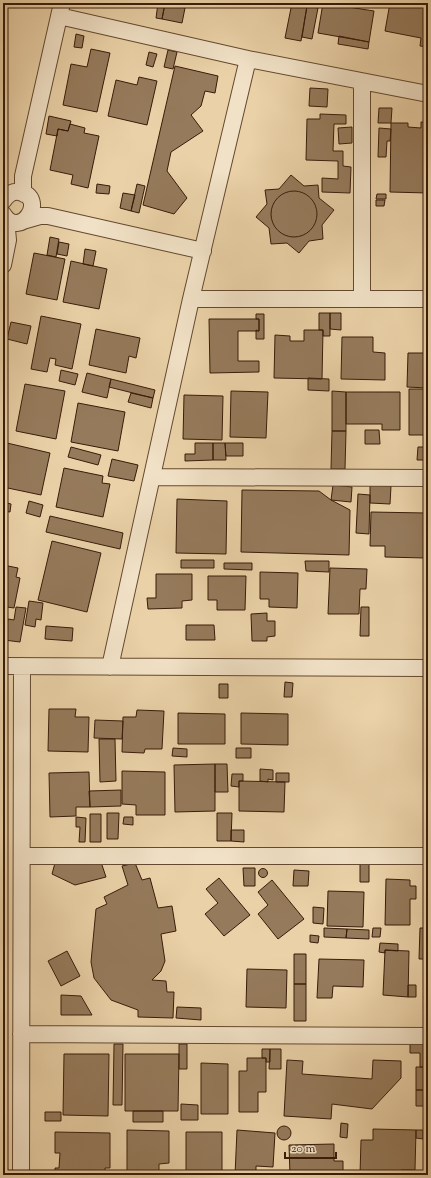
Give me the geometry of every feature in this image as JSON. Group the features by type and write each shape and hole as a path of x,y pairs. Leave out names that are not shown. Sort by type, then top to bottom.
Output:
{"street":[{"path":"13,198 23,176 60,10 248,59 428,94"},
{"path":"110,667 191,299 248,59"},
{"path":"362,82 362,299"},
{"path":"13,198 48,216"},
{"path":"13,198 32,210 30,215 14,219"},
{"path":"14,219 48,216 203,251"},
{"path":"3,265 14,219"},
{"path":"191,299 428,299"},
{"path":"152,477 428,478"},
{"path":"3,666 428,668"},
{"path":"21,1175 22,666"},
{"path":"22,856 428,856"},
{"path":"21,1034 428,1036"}],"building":[{"path":"89,3 104,3 103,6"},
{"path":"158,3 165,3 162,19 156,18"},
{"path":"186,3 202,3 201,6"},
{"path":"207,3 226,3 226,7"},
{"path":"292,3 307,6 301,41 285,38"},
{"path":"323,3 374,11 369,42 318,33"},
{"path":"329,3 347,3 346,6"},
{"path":"390,3 403,3 428,8 428,47 420,46 421,38 385,31"},
{"path":"165,4 185,8 182,23 162,19"},
{"path":"307,6 318,8 312,39 302,37"},
{"path":"76,34 84,36 82,48 74,47"},
{"path":"339,36 369,42 368,49 338,44"},
{"path":"91,49 110,53 97,112 63,105 71,64 87,67"},
{"path":"168,50 177,52 173,69 164,67"},
{"path":"149,52 157,54 153,67 146,65"},
{"path":"175,66 218,76 215,93 205,91 201,106 191,115 203,131 171,152 167,171 187,198 174,214 143,205"},
{"path":"139,77 157,81 147,125 108,116 116,80 137,85"},
{"path":"310,88 328,89 327,107 309,106"},
{"path":"379,108 392,108 391,123 378,123"},
{"path":"320,114 346,115 346,124 334,124 333,151 343,151 343,166 351,167 350,193 322,192 322,178 338,179 338,161 306,160 307,119 320,119"},
{"path":"49,116 71,121 68,131 58,129 57,136 46,134"},
{"path":"421,122 428,122 428,193 390,192 391,123 408,123 408,127 421,128"},
{"path":"70,124 85,128 84,133 99,136 88,188 71,184 73,175 50,170 58,129 68,131"},
{"path":"352,127 352,143 339,144 338,128"},
{"path":"379,128 391,129 390,141 387,141 386,157 378,157"},
{"path":"291,175 304,186 318,185 319,198 334,210 322,225 323,239 309,241 299,253 287,243 271,244 269,228 256,217 267,204 265,190 279,189"},
{"path":"97,184 110,186 109,194 96,193"},
{"path":"137,184 145,186 139,213 131,211"},
{"path":"294,191 307,195 313,201 317,214 313,227 307,233 294,237 281,233 275,227 271,214 275,201 281,195"},
{"path":"123,193 135,195 131,211 120,208"},
{"path":"377,194 386,194 386,199 376,199"},
{"path":"376,200 385,200 384,206 376,206"},
{"path":"50,237 59,239 56,257 47,255"},
{"path":"59,242 69,244 67,256 57,254"},
{"path":"85,249 96,251 93,266 83,264"},
{"path":"34,253 65,259 57,300 26,294"},
{"path":"71,261 107,269 99,309 63,302"},
{"path":"319,313 330,313 330,336 323,336 323,330 319,330"},
{"path":"330,313 341,313 341,330 330,329"},
{"path":"256,314 264,314 264,339 256,339 256,330 259,331 259,319 256,319"},
{"path":"41,316 81,324 72,369 55,365 56,359 50,358 47,372 31,369"},
{"path":"209,319 259,319 259,331 238,331 238,361 259,361 259,372 210,373"},
{"path":"11,322 31,326 27,344 7,339"},
{"path":"96,329 140,338 136,358 129,356 126,373 89,365"},
{"path":"304,330 323,330 322,379 274,378 275,335 290,336 290,341 304,341"},
{"path":"342,337 373,337 373,352 385,353 385,380 341,379"},
{"path":"408,353 428,353 427,388 407,387"},
{"path":"61,370 78,374 75,385 59,381"},
{"path":"87,373 111,379 107,398 82,392"},
{"path":"308,378 329,379 329,391 308,390"},
{"path":"111,379 155,390 153,398 109,387"},
{"path":"25,384 65,391 56,439 16,431"},
{"path":"409,389 428,389 428,435 409,435"},
{"path":"231,391 268,392 266,438 230,437"},
{"path":"332,391 346,392 346,431 332,431"},
{"path":"346,392 400,392 400,430 382,430 382,424 346,424"},
{"path":"131,393 153,398 151,408 128,402"},
{"path":"184,395 223,396 222,440 183,439"},
{"path":"78,403 125,412 118,451 71,442"},
{"path":"365,430 379,430 380,444 365,444"},
{"path":"332,431 346,431 345,469 331,469"},
{"path":"7,443 50,453 41,495 3,487 3,462"},
{"path":"195,443 213,443 213,460 185,461 185,454 195,454"},
{"path":"213,443 225,443 226,460 213,460"},
{"path":"225,443 243,443 243,456 226,456"},
{"path":"71,447 101,455 98,465 68,457"},
{"path":"418,447 428,447 428,460 417,460"},
{"path":"112,459 138,465 134,481 108,476"},
{"path":"64,468 103,476 102,483 110,484 103,517 56,507"},
{"path":"333,485 352,487 351,502 331,500"},
{"path":"370,485 391,486 390,504 370,503"},
{"path":"242,490 319,491 331,500 350,510 349,555 241,552"},
{"path":"358,494 370,495 369,534 356,533"},
{"path":"177,499 227,501 226,554 176,553"},
{"path":"29,501 43,505 40,517 26,513"},
{"path":"3,502 11,504 10,512 3,511"},
{"path":"371,512 426,513 425,558 385,557 385,546 370,546"},
{"path":"50,516 123,533 120,549 46,532"},
{"path":"52,541 101,553 87,612 38,600"},
{"path":"181,560 214,560 214,568 181,568"},
{"path":"305,561 329,561 329,572 306,571"},
{"path":"224,563 252,563 252,570 224,569"},
{"path":"3,565 18,568 16,577 20,578 14,608 7,607 4,624"},
{"path":"330,568 367,569 366,589 360,589 359,614 328,614"},
{"path":"260,572 298,573 297,608 269,607 269,599 260,599"},
{"path":"156,574 192,574 192,600 182,601 182,608 148,609 147,598 156,598"},
{"path":"208,576 246,576 245,610 217,610 217,600 208,600"},
{"path":"29,601 43,603 41,620 36,619 35,627 25,625"},
{"path":"16,607 26,608 20,642 4,640 8,619 14,620"},
{"path":"361,607 369,607 369,636 360,636"},
{"path":"267,613 267,621 275,621 275,636 267,637 267,641 252,641 251,614"},
{"path":"186,625 214,625 215,640 186,640"},
{"path":"46,626 73,628 72,641 45,639"},
{"path":"285,682 293,683 292,697 284,697"},
{"path":"219,684 228,684 228,698 219,698"},
{"path":"49,709 76,709 75,717 89,717 88,752 48,751"},
{"path":"137,710 164,711 162,749 145,749 144,753 122,752 123,717 136,717"},
{"path":"178,713 225,714 225,744 178,744"},
{"path":"241,713 288,714 288,745 241,744"},
{"path":"95,720 123,721 122,739 94,738"},
{"path":"99,739 115,739 116,781 100,782"},
{"path":"173,748 187,749 187,757 172,756"},
{"path":"236,748 251,748 251,758 236,758"},
{"path":"215,764 227,764 228,792 215,792"},
{"path":"215,764 215,811 175,812 174,765"},
{"path":"260,769 273,770 273,780 268,779 268,782 260,781"},
{"path":"122,771 165,772 165,815 136,815 136,805 122,804"},
{"path":"89,772 90,807 76,807 76,816 50,817 49,773"},
{"path":"276,773 289,773 289,782 276,782"},
{"path":"232,774 243,774 243,781 239,781 239,787 231,786"},
{"path":"239,781 285,782 284,812 239,811"},
{"path":"121,790 121,806 90,807 89,791"},
{"path":"107,813 119,813 118,839 107,839"},
{"path":"217,813 232,813 231,841 217,841"},
{"path":"90,814 101,814 101,842 90,842"},
{"path":"76,817 86,818 85,842 79,842 80,827 76,827"},
{"path":"124,817 133,817 133,825 123,824"},
{"path":"231,830 244,830 244,842 231,841"},
{"path":"101,862 106,877 75,885 52,874 55,863"},
{"path":"135,863 142,880 150,878 158,908 172,906 176,931 161,934 165,961 161,971 152,980 166,981 167,992 174,992 173,1018 138,1017 138,1010 111,1000 94,978 91,962 96,909 107,904 104,897 128,885 122,866"},
{"path":"360,864 369,864 369,882 360,882"},
{"path":"243,868 255,868 255,886 244,886"},
{"path":"261,869 265,869 267,873 265,877 261,877 259,875 259,871"},
{"path":"294,870 309,871 308,886 293,886"},
{"path":"219,878 250,915 224,936 205,914 218,903 206,889"},
{"path":"386,879 410,880 410,886 416,886 416,899 410,899 410,925 385,925"},
{"path":"272,880 304,919 278,939 258,914 268,905 258,892"},
{"path":"328,891 364,892 363,927 327,926"},
{"path":"313,907 324,908 323,924 313,923"},
{"path":"324,928 347,929 346,938 324,937"},
{"path":"373,928 381,928 380,937 372,937"},
{"path":"420,928 428,928 428,959 419,959"},
{"path":"347,929 369,930 369,939 346,938"},
{"path":"310,935 319,936 318,943 310,942"},
{"path":"380,943 398,944 398,951 385,950 385,953 379,952"},
{"path":"385,950 409,951 408,997 383,995"},
{"path":"67,951 80,976 61,986 48,961"},
{"path":"294,954 306,954 306,984 294,984"},
{"path":"319,959 364,960 363,987 333,986 332,998 317,998"},
{"path":"247,969 287,970 286,1008 246,1007"},
{"path":"294,984 306,984 306,1021 294,1021"},
{"path":"408,985 416,985 416,997 408,997"},
{"path":"61,995 81,996 92,1015 61,1015"},
{"path":"177,1007 201,1008 201,1020 176,1018"},
{"path":"410,1043 425,1044 428,1048 428,1067 420,1067 420,1053 410,1053"},
{"path":"114,1044 123,1044 122,1105 113,1105"},
{"path":"179,1044 187,1044 187,1069 179,1069"},
{"path":"262,1049 270,1049 270,1062 266,1062 266,1058 262,1058"},
{"path":"270,1049 281,1049 281,1069 269,1069"},
{"path":"64,1054 109,1054 108,1116 63,1115"},
{"path":"125,1054 179,1054 178,1111 125,1111"},
{"path":"247,1058 266,1058 266,1092 258,1092 258,1112 239,1112 239,1071 247,1071"},
{"path":"287,1060 303,1061 302,1074 372,1079 373,1060 401,1061 401,1078 372,1109 332,1104 331,1119 284,1116"},
{"path":"201,1063 228,1064 228,1114 201,1114"},
{"path":"416,1067 428,1067 428,1090 416,1090"},
{"path":"416,1090 428,1090 428,1106 416,1106"},
{"path":"181,1104 198,1105 198,1120 181,1120"},
{"path":"133,1111 163,1111 163,1122 133,1122"},
{"path":"45,1112 61,1112 61,1121 45,1121"},
{"path":"341,1123 348,1124 347,1138 340,1137"},
{"path":"284,1126 289,1128 291,1133 289,1138 284,1140 279,1138 277,1133 279,1128"},
{"path":"373,1129 416,1130 415,1170 401,1170 401,1175 360,1175 361,1140 373,1140"},
{"path":"127,1130 169,1131 169,1163 159,1164 159,1175 127,1175"},
{"path":"237,1130 275,1133 273,1167 256,1166 256,1175 235,1175"},
{"path":"416,1130 423,1130 423,1139 416,1138"},
{"path":"55,1132 110,1133 110,1168 105,1168 105,1175 55,1175 55,1168 59,1168 60,1153 55,1153"},
{"path":"186,1132 222,1132 222,1175 186,1175"},
{"path":"334,1144 334,1161 343,1161 343,1175 290,1175 289,1145"}]}
